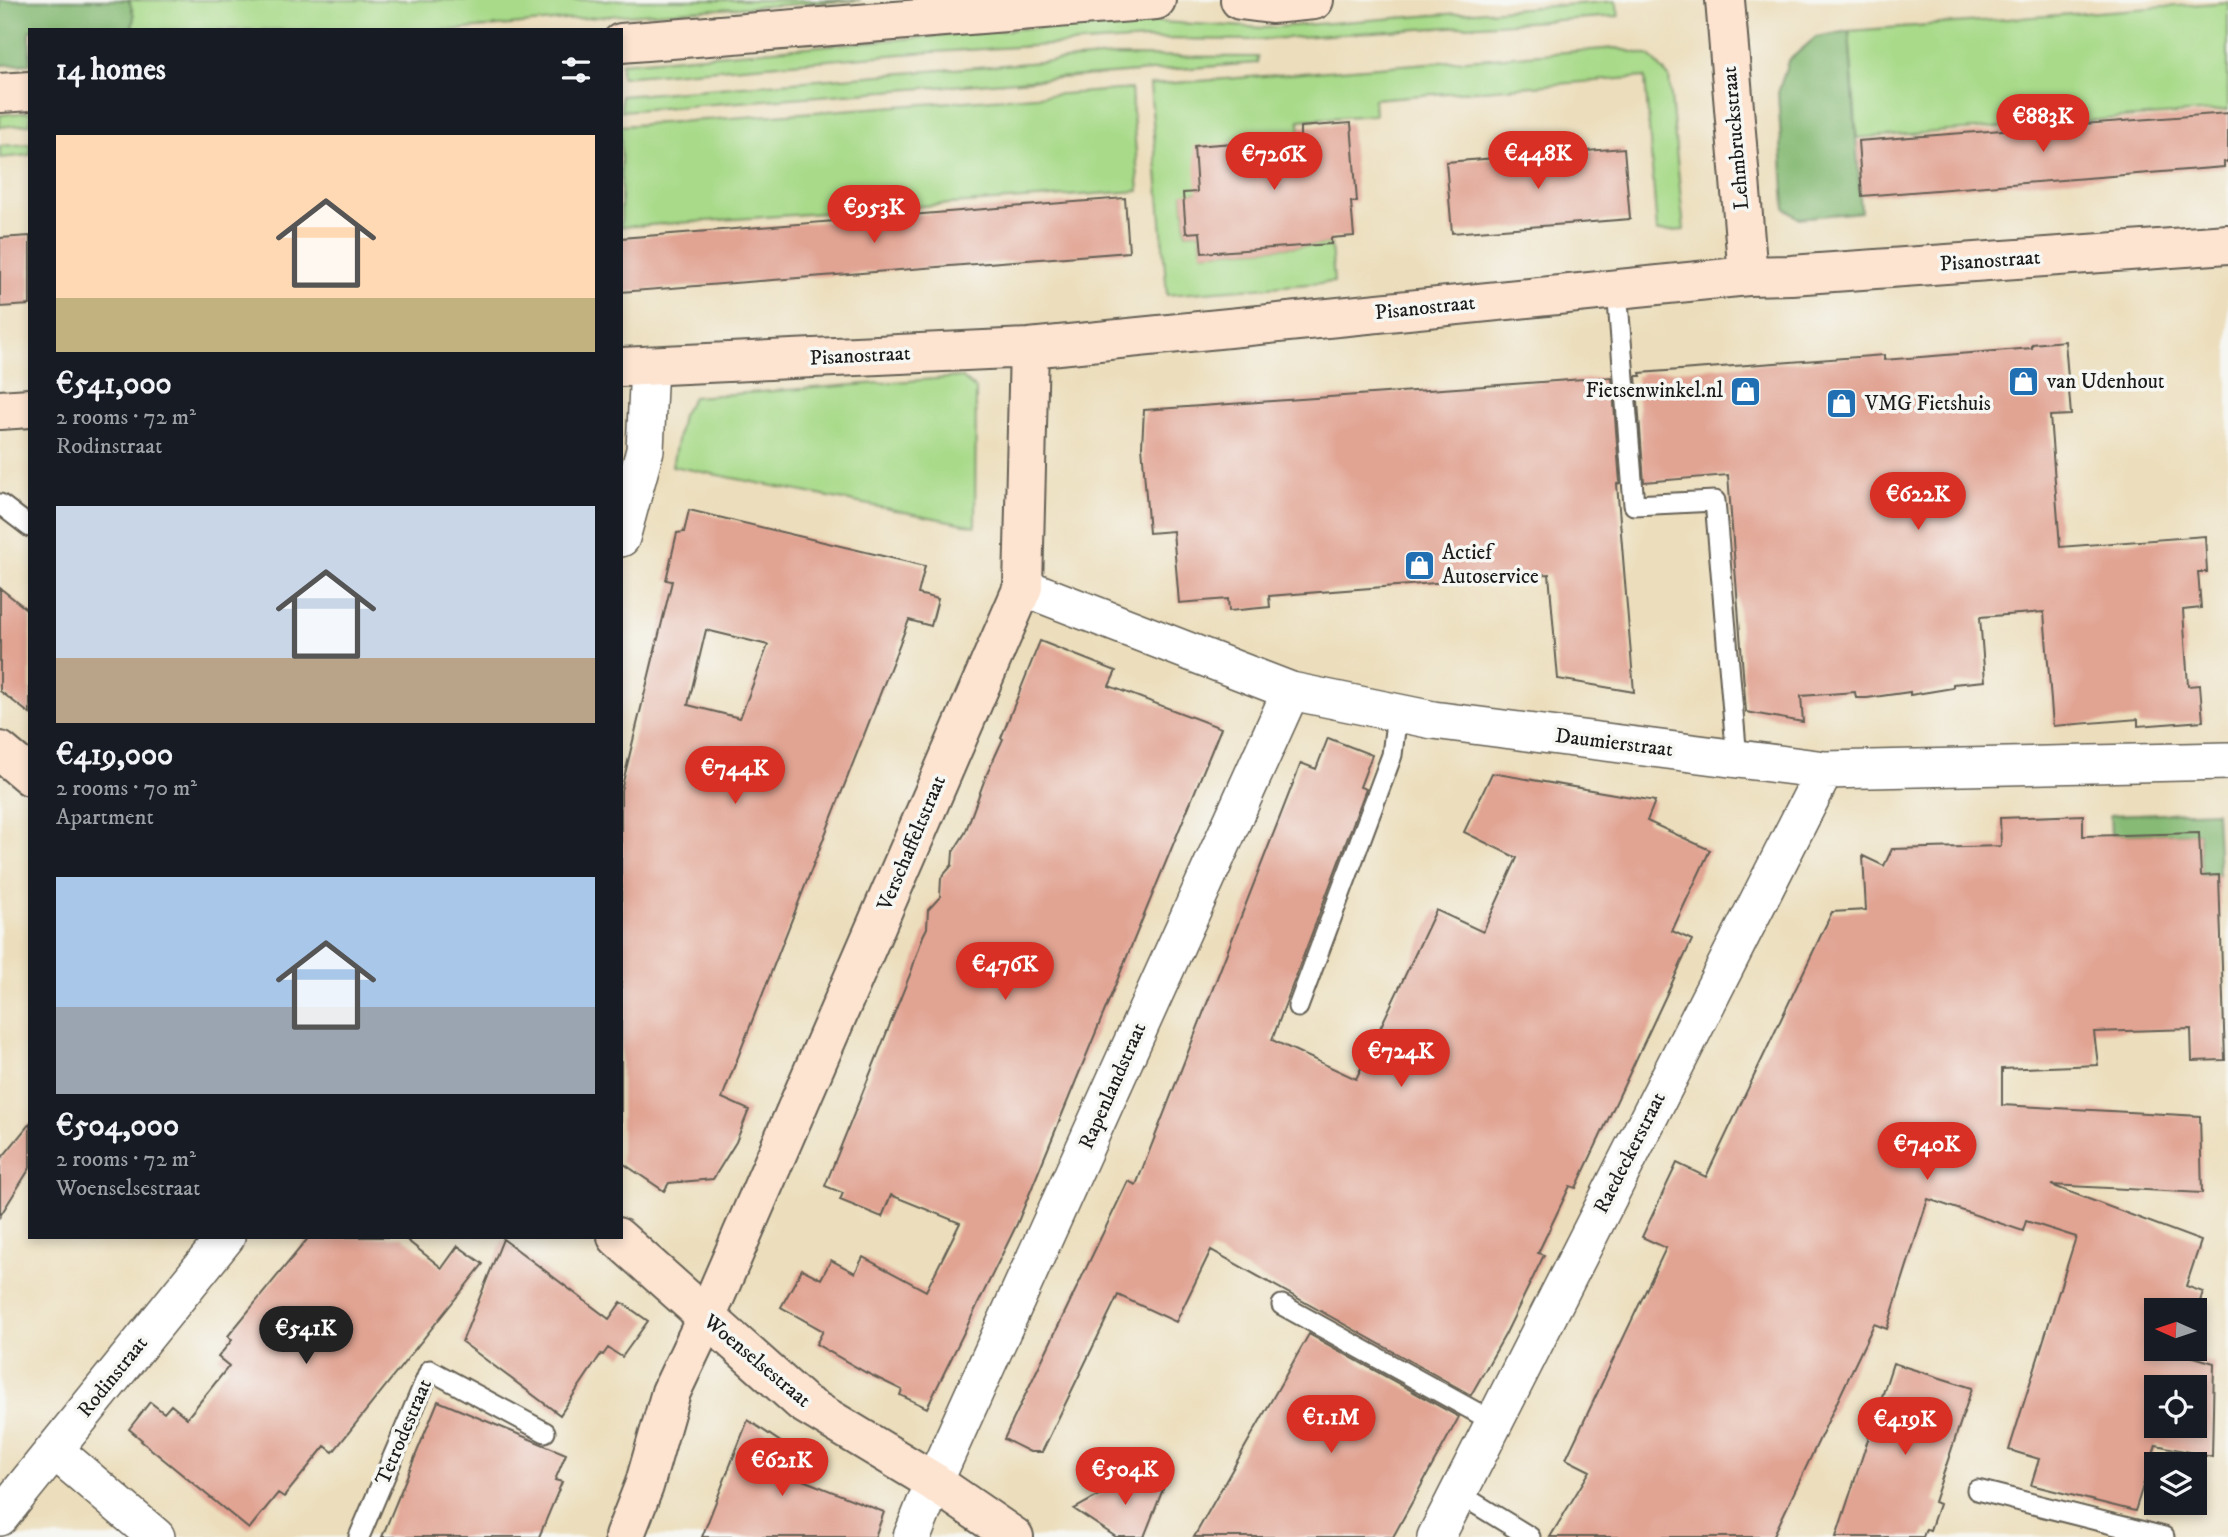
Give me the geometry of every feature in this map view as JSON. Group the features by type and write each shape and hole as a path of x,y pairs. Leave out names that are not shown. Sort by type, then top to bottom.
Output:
{"street":[{"path":"623,43 1156,0"},
{"path":"1240,0 1271,4 1314,0"},
{"name":"Lehmbruckstraat","path":"1725,0 1748,276"},
{"path":"0,93 28,91"},
{"name":"Pisanostraat","path":"635,366 1029,348 1748,276 2228,244"},
{"name":"Verschaffeltstraat","path":"624,1537 644,1486 671,1392 706,1318 1023,587 1029,348"},
{"path":"623,531 645,450 635,366"},
{"path":"0,410 28,408"},
{"name":"Daumierstraat","path":"1023,587 1291,691 1433,720 1825,770 2228,761"},
{"name":"Rapenlandstraat","path":"912,1537 934,1482 1291,691"},
{"path":"0,751 28,774"},
{"name":"Raedeckerstraat","path":"1436,1537 1825,770"},
{"name":"Rodinstraat","path":"0,1517 224,1239"},
{"name":"Woenselsestraat","path":"619,1239 803,1403 934,1482 1014,1537"},
{"path":"54,1450 156,1537"}],"lane":[{"path":"1617,289 1634,505 1715,501 1737,759"},
{"path":"0,504 28,525"},
{"path":"1298,1007 1392,755 1397,713"},
{"path":"1282,1305 1494,1422"},
{"name":"Tetrodestraat","path":"359,1537 430,1370 545,1432"},
{"path":"1977,1490 2164,1537"},
{"path":"1458,1493 1530,1537"}],"green space":[{"path":"0,0 129,0 134,16 132,28 28,28 28,64 0,65"},
{"path":"129,0 861,0 609,16 477,28 132,28 134,16"},
{"path":"1616,1 1619,16 1254,40 1148,39 902,54 623,77 623,63 1124,20 1265,28"},
{"path":"2228,2 2228,110 1857,138 1849,31"},
{"path":"1849,31 1861,212 1798,218 1785,208 1778,93 1788,61 1816,37"},
{"path":"1616,48 1650,56 1669,77 1684,230 1657,232 1645,77 1374,99 1375,115 1299,120 1300,138 1197,192 1183,194 1186,233 1200,232 1202,253 1331,244 1334,282 1167,295 1150,85"},
{"path":"1114,56 1258,57 1257,63 623,111 623,96"},
{"path":"1131,89 1139,191 623,227 623,126"},
{"path":"28,112 28,124 0,127 0,115"},
{"path":"28,144 28,155 0,158 0,146"},
{"path":"961,377 976,389 975,526 672,466 682,415 693,397"},
{"path":"2216,811 2219,875 2201,876 2199,833 2111,835 2110,815"}],"building":[{"path":"2228,113 2228,162 2224,162 2224,167 1862,196 1858,141"},
{"path":"1351,123 1357,202 1351,202 1354,236 1331,238 1331,244 1202,253 1200,232 1186,233 1183,193 1197,192 1194,146 1300,138 1300,127"},
{"path":"1624,148 1630,219 1452,233 1446,162"},
{"path":"1125,198 1129,252 623,292 623,238"},
{"path":"28,236 28,305 0,307 0,238"},
{"path":"2065,341 2071,415 2050,416 2060,547 2205,536 2207,572 2198,572 2201,608 2183,610 2188,686 2200,685 2203,721 2138,726 2138,719 2053,726 2044,612 1980,617 1985,681 1953,684 1953,688 1910,695 1910,692 1856,698 1855,692 1801,696 1803,722 1746,712 1728,475 1644,482 1636,376 1641,376 1640,373 1884,355 1884,360 2032,348 2032,344"},
{"path":"1612,377 1620,483 1617,484 1634,692 1558,679 1549,574 1269,596 1270,607 1229,611 1228,599 1179,603 1173,531 1149,533 1142,446 1144,410"},
{"path":"689,510 925,566 918,594 938,599 931,626 909,620 722,1098 749,1110 736,1142 713,1179 669,1183 664,1191 623,1163 623,782 672,581 666,580 677,533 684,532","holes":["706,630 768,645 740,718 688,705"]},
{"path":"0,588 28,610 28,712 0,691"},
{"path":"1040,641 1116,671 1109,686 1221,728 1017,1224 927,1408 900,1395 902,1390 816,1344 823,1331 781,1307 802,1269 821,1279 831,1260 855,1273 863,1257 926,1291 960,1223 891,1195 882,1217 840,1200 843,1193 825,1186 911,972 927,928 928,910 940,897 941,878 952,865 953,852 965,833"},
{"path":"1328,738 1372,755 1360,787 1366,789 1272,1040 1356,1079 1436,910 1483,932 1517,858 1464,832 1492,773 1655,801 1647,821 1710,850 1672,931 1692,940 1576,1188 1570,1186 1538,1253 1544,1255 1505,1335 1471,1395 1211,1250 1176,1322 1118,1295 1042,1452 1030,1452 1004,1439 1128,1181 1136,1185 1301,763 1316,769"},
{"path":"2083,815 2083,836 2199,833 2201,876 2219,875 2225,1060 2192,1061 2191,1029 2094,1032 2098,1065 2002,1069 2002,1105 2200,1116 2202,1193 2051,1185 2201,1241 2186,1286 2203,1292 2201,1298 2144,1298 2144,1362 2214,1363 2212,1457 2207,1456 2207,1452 2189,1452 2156,1445 2154,1452 2144,1452 2144,1483 2135,1511 2031,1485 2039,1459 2009,1450 2076,1237 2026,1221 2023,1231 1928,1199 1887,1329 1874,1324 1773,1537 1550,1537 1590,1471 1566,1459 1666,1248 1642,1237 1677,1163 1706,1177 1832,912 1866,910 1863,856 1884,866 1892,849 2001,846 2000,818"},
{"path":"28,1125 28,1171 0,1216 0,1160"},
{"path":"307,1239 406,1239 442,1268 458,1246 483,1264 333,1452 325,1446 284,1497 278,1493 249,1529 129,1429 150,1402 164,1413 171,1405 187,1418 229,1366 218,1357 232,1340 228,1336"},
{"path":"503,1239 609,1319 621,1302 648,1321 622,1357 608,1348 601,1354 560,1415 462,1342"},
{"path":"1309,1334 1459,1417 1393,1537 1194,1537"},
{"path":"1893,1363 1972,1388 1934,1502 1939,1504 1930,1530 1926,1529 1923,1537 1836,1537"},
{"path":"438,1401 566,1454 555,1480 562,1482 539,1537 382,1537"},
{"path":"748,1420 807,1460 800,1479 884,1512 875,1537 702,1537"},
{"path":"1130,1471 1165,1484 1144,1537 1116,1537 1074,1509 1121,1483 1125,1486"}],"place":[{"name":"van Udenhout","path":"2024,382"},
{"name":"Fietsenwinkel.nl","path":"1746,391"},
{"name":"VMG Fietshuis","path":"1842,404"},
{"name":"Actief Autoservice","path":"1419,565"}]}
